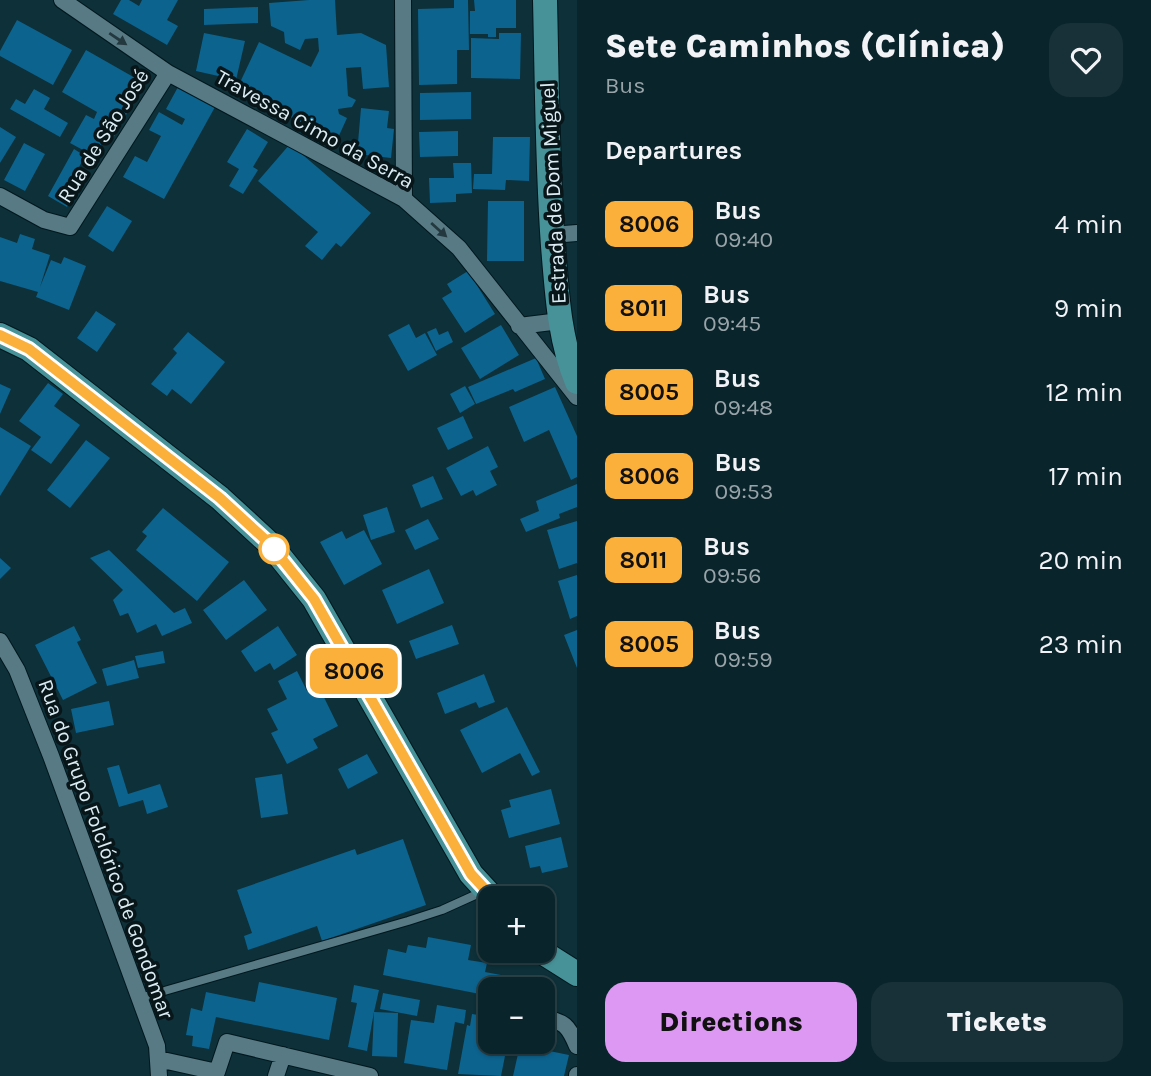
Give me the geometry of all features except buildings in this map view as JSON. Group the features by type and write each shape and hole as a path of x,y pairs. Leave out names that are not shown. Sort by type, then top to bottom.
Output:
{"main road":[{"name":"Estrada de Dom Miguel","path":"545,0 565,234 560,321 568,360 577,382"},
{"path":"0,335 29,349 220,498 270,544 314,599 465,863 483,886"},
{"path":"555,960 577,974"}],"street":[{"name":"Travessa Cimo da Serra","path":"62,0 168,73 404,199 459,248 577,397"},
{"path":"403,0 404,199"},
{"name":"Rua de São José","path":"0,196 44,220 70,227 168,73"},
{"path":"519,326 560,321"},
{"name":"Rua do Grupo Folclórico de Gondomar","path":"0,640 17,670 51,756 157,1046 158,1068"},
{"path":"555,1020 562,1021 570,1030 577,1046"},
{"path":"217,1072 227,1042 370,1076"},
{"path":"276,1076 283,1055"},
{"path":"158,1068 217,1072 233,1076"}],"lane":[{"path":"140,998 408,921 478,898"}],"bus line":[{"name":"8006","path":"0,335 29,349 220,498 270,544 314,599 471,874 482,886"}]}
